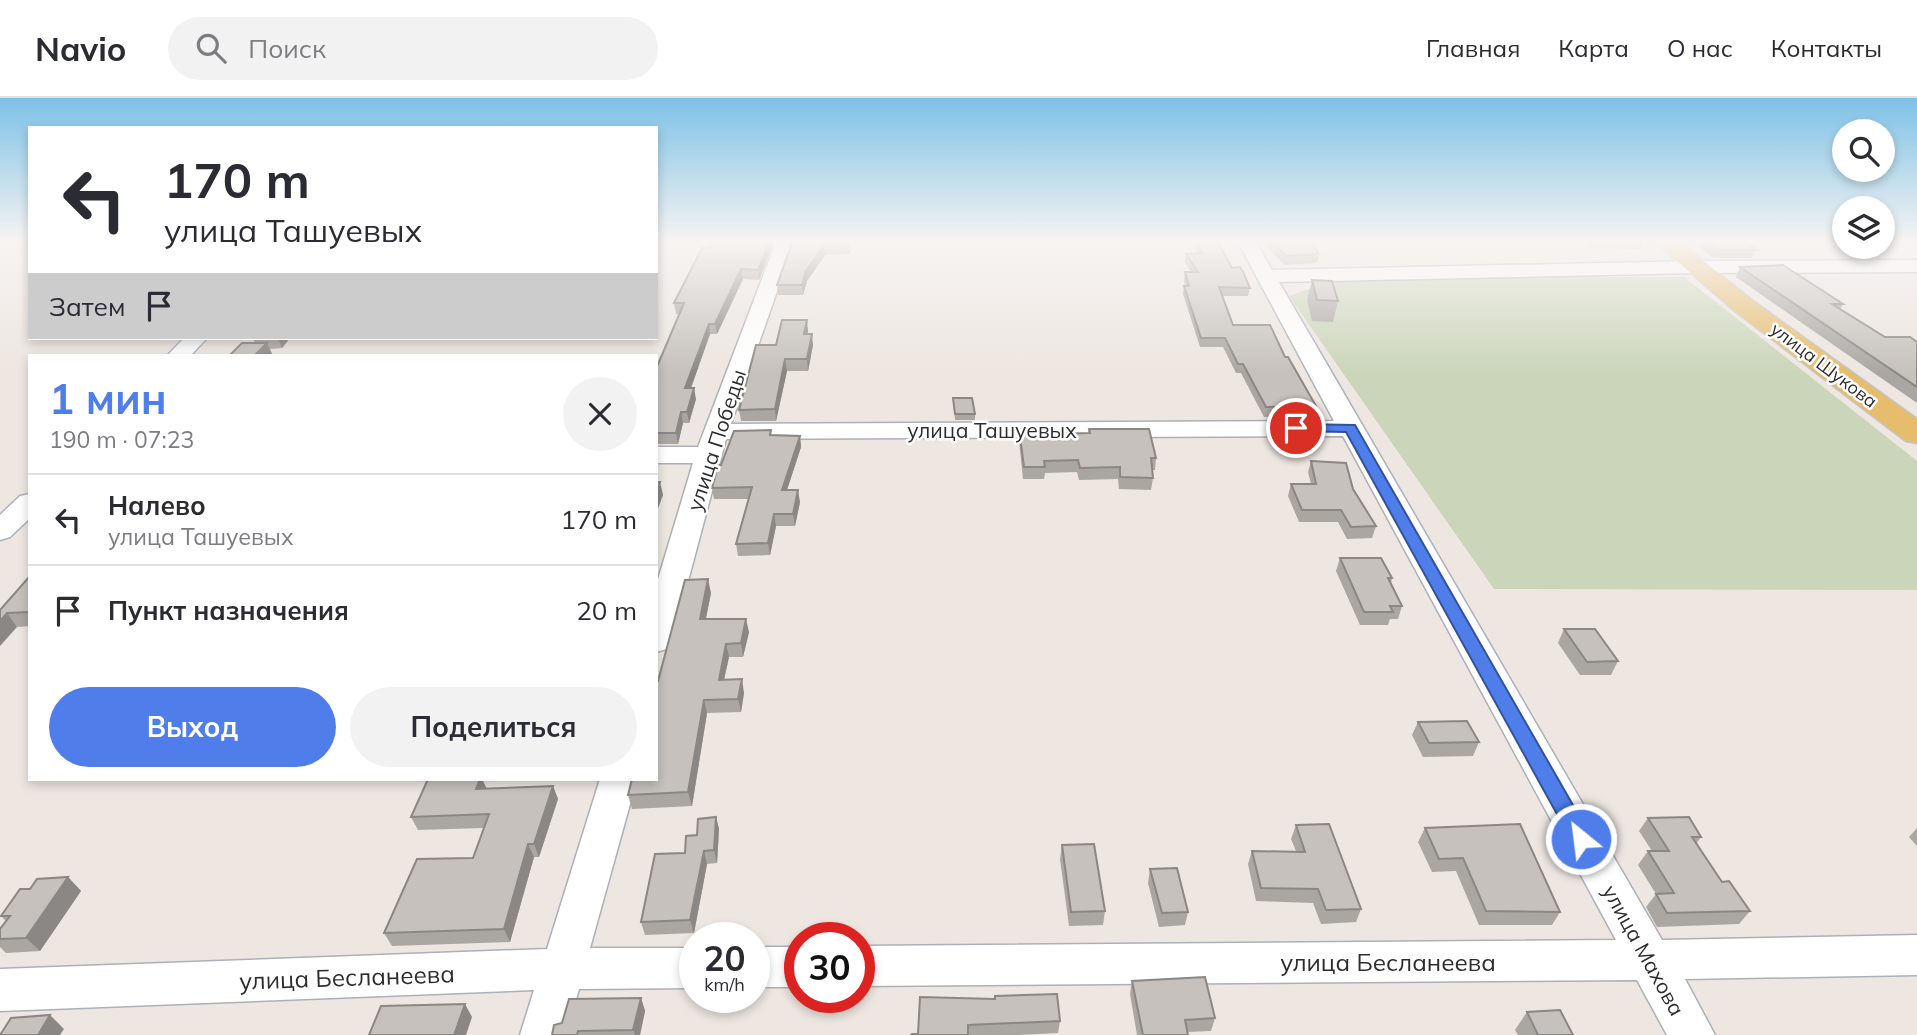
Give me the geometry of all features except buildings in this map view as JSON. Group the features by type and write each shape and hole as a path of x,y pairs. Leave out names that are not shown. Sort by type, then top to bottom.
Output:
{"main road":[{"name":"улица Шукова","path":"1720,286 1917,434"}],"street":[{"name":"улица Победы","path":"658,634 713,443 769,286"},
{"name":"улица Махова","path":"1270,286 1692,1035"},
{"path":"180,354 194,340"},
{"name":"улица Ташуевых","path":"658,455 713,443 1351,428"},
{"path":"0,531 28,504"},
{"path":"543,1035 617,781"},
{"name":"улица Бесланеева","path":"875,966 1650,960 1917,955"},
{"name":"улица Бесланеева","path":"0,990 564,969 679,968"}],"green space":[{"path":"1318,286 1695,286 1917,461 1917,590 1494,589 1289,296"}],"route":[{"path":"1296,428 1351,428 1581,839"}]}
